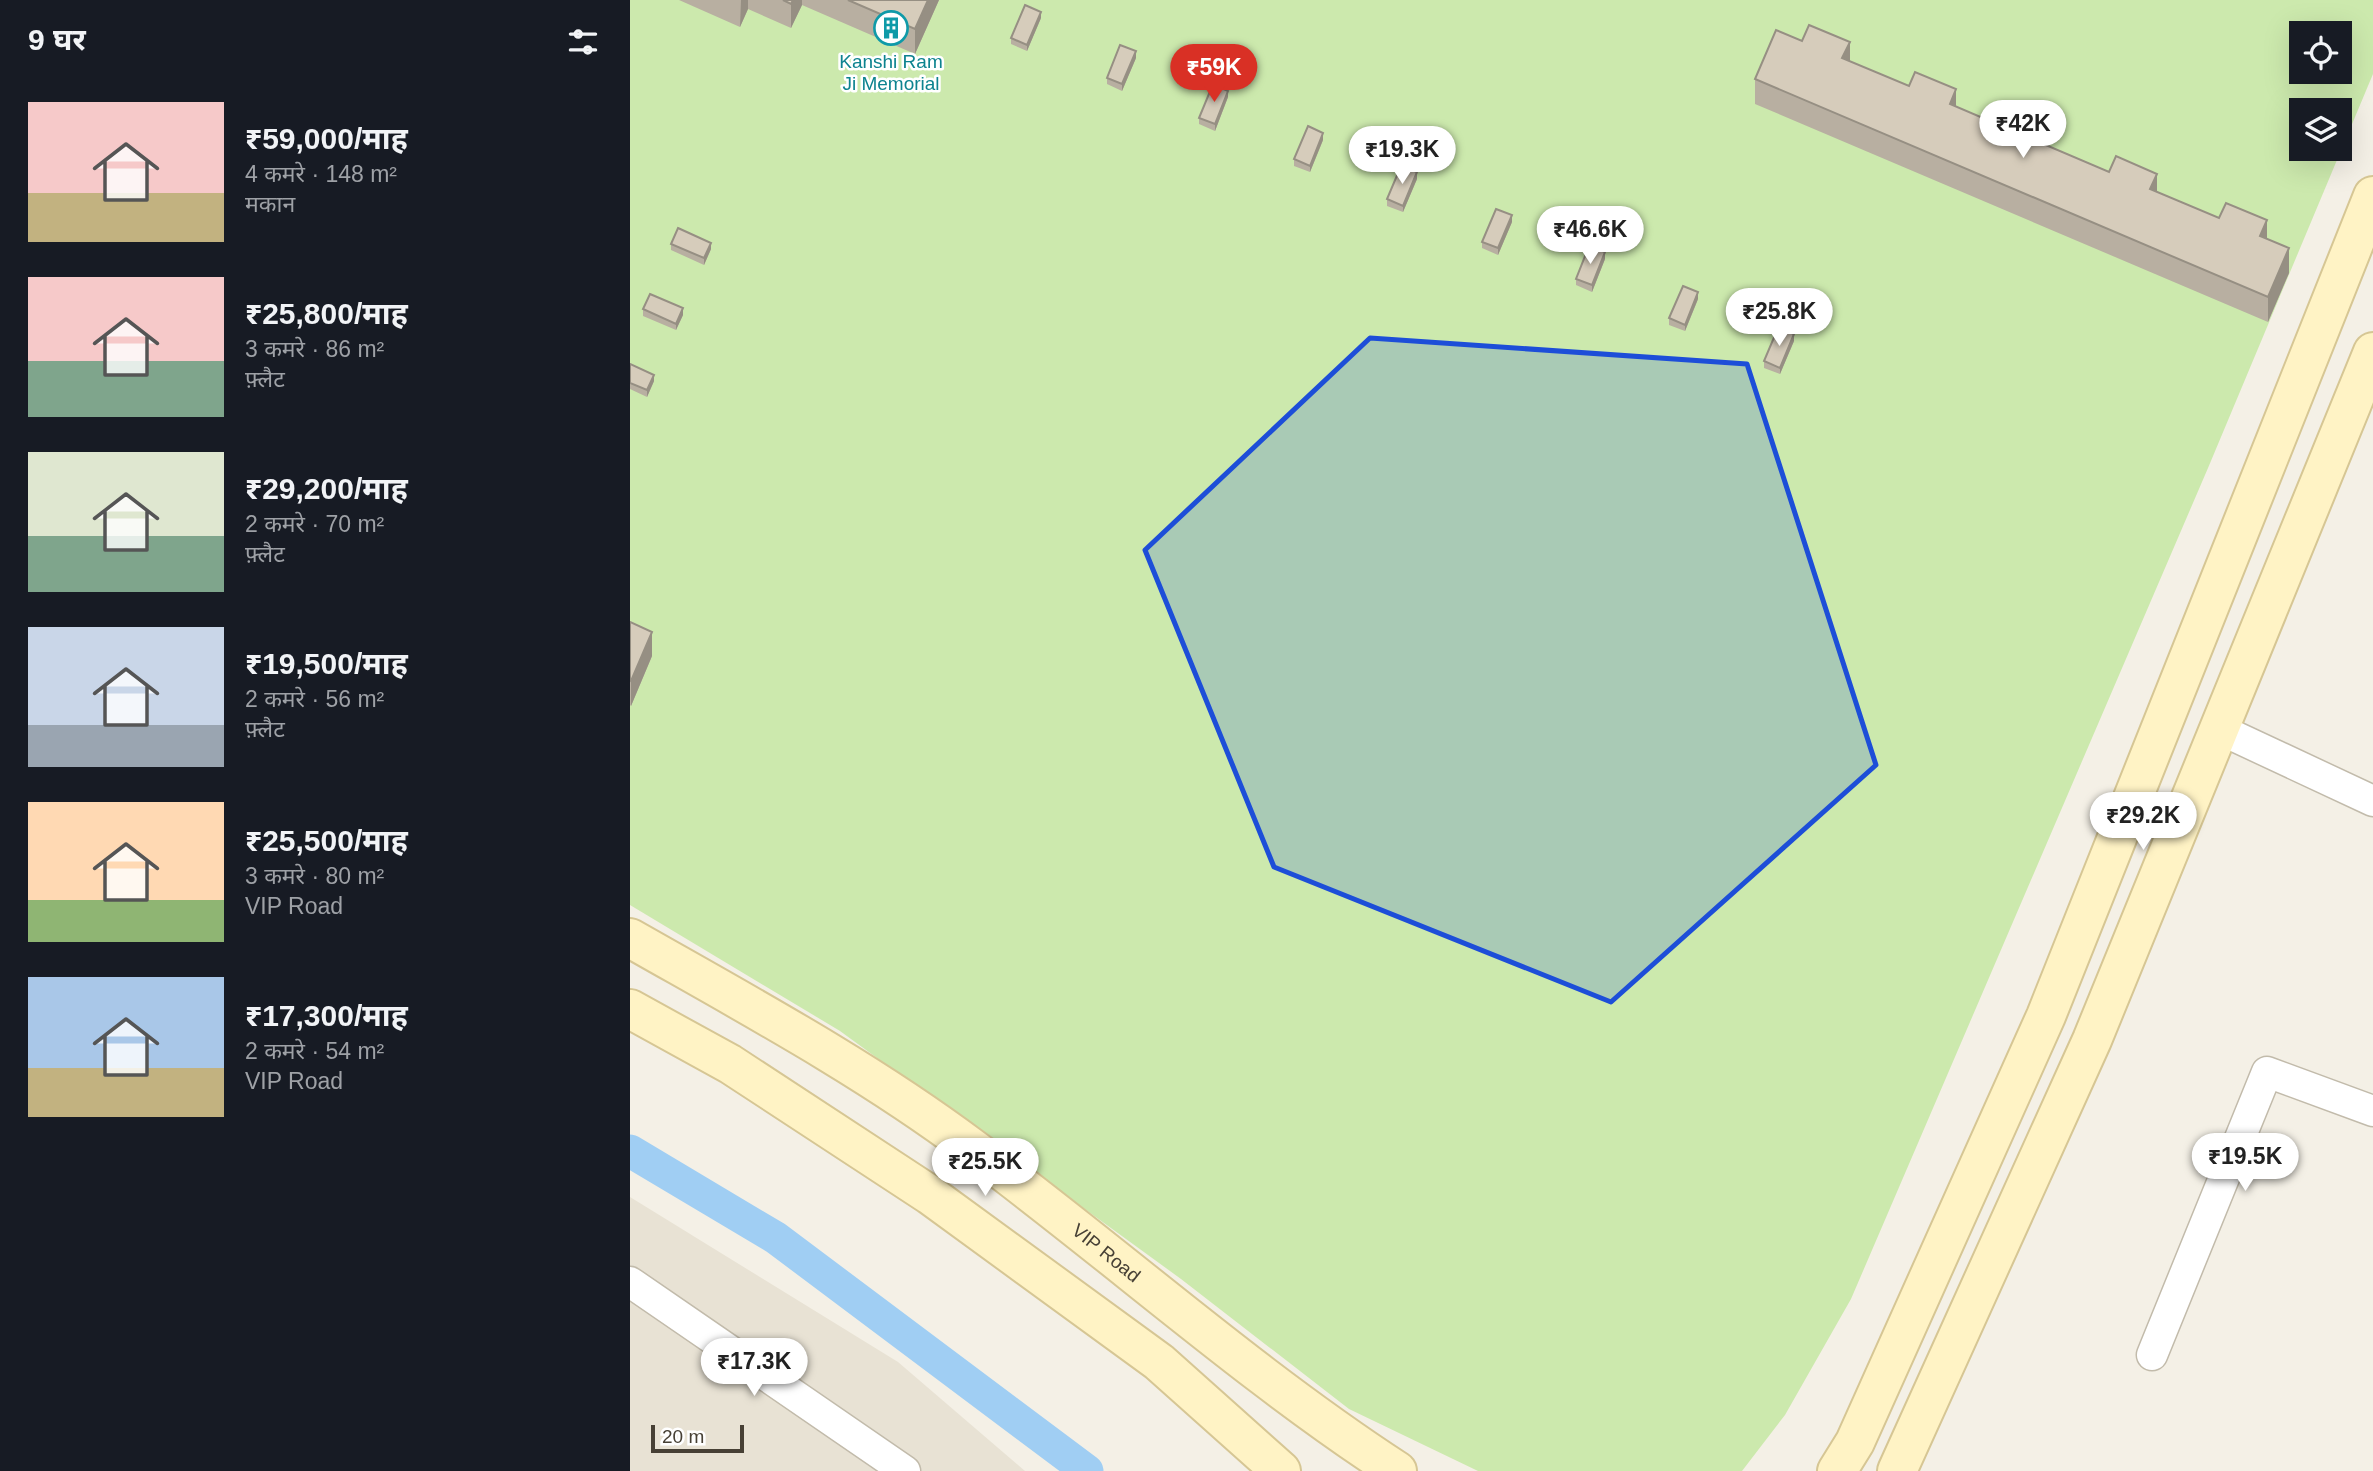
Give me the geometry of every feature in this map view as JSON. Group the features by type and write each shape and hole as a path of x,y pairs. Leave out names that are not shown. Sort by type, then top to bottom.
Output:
{"main road":[{"path":"1837,1471 1855,1442 2046,1016 2373,196"},
{"path":"1897,1471 2092,1040 2373,352"},
{"name":"VIP Road","path":"630,938 830,1052 971,1147 1331,1428 1397,1471"},
{"path":"630,1009 730,1064 930,1195 1159,1362 1281,1471"}],"street":[{"path":"2219,729 2373,801"},
{"path":"2152,1355 2267,1072 2373,1111"},
{"path":"630,1282 905,1471"}],"highlighted area":[{"path":"1370,338 1747,364 1876,765 1611,1002 1274,867 1145,550"}],"shaded area":[{"path":"630,1197 898,1362 1025,1471 630,1471"}],"green space":[{"path":"630,0 2373,0 2373,74 2352,124 2352,98 2289,98 2289,161 2337,161 2208,468 1851,1299 1785,1415 1742,1471 1478,1471 1349,1409 1181,1279 840,1031 630,905"}],"building":[{"path":"848,0 928,0 915,29"},
{"path":"1025,5 1041,12 1027,45 1011,38"},
{"path":"1809,25 1850,42 1842,58 1909,86 1915,72 1956,89 1950,104 2109,172 2116,156 2157,174 2150,189 2219,218 2226,203 2267,220 2260,236 2289,248 2268,297 1755,79 1776,30 1802,41"},
{"path":"1120,45 1136,51 1122,84 1107,78"},
{"path":"1213,84 1228,91 1215,124 1199,118"},
{"path":"1308,126 1323,133 1310,166 1294,159"},
{"path":"1401,166 1417,172 1403,206 1387,199"},
{"path":"1496,209 1512,215 1498,248 1482,242"},
{"path":"678,228 711,243 704,258 671,244"},
{"path":"1589,246 1605,252 1592,285 1576,279"},
{"path":"1683,286 1698,292 1685,325 1669,318"},
{"path":"650,294 683,308 676,324 643,309"},
{"path":"1778,328 1794,334 1780,368 1764,361"},
{"path":"630,364 654,375 647,390 630,383"},
{"path":"630,622 652,632 631,681 630,680"}],"waterway":[{"path":"630,1151 776,1238 1087,1471"}],"place":[{"name":"Kanshi Ram Ji Memorial","path":"891,28"}]}
